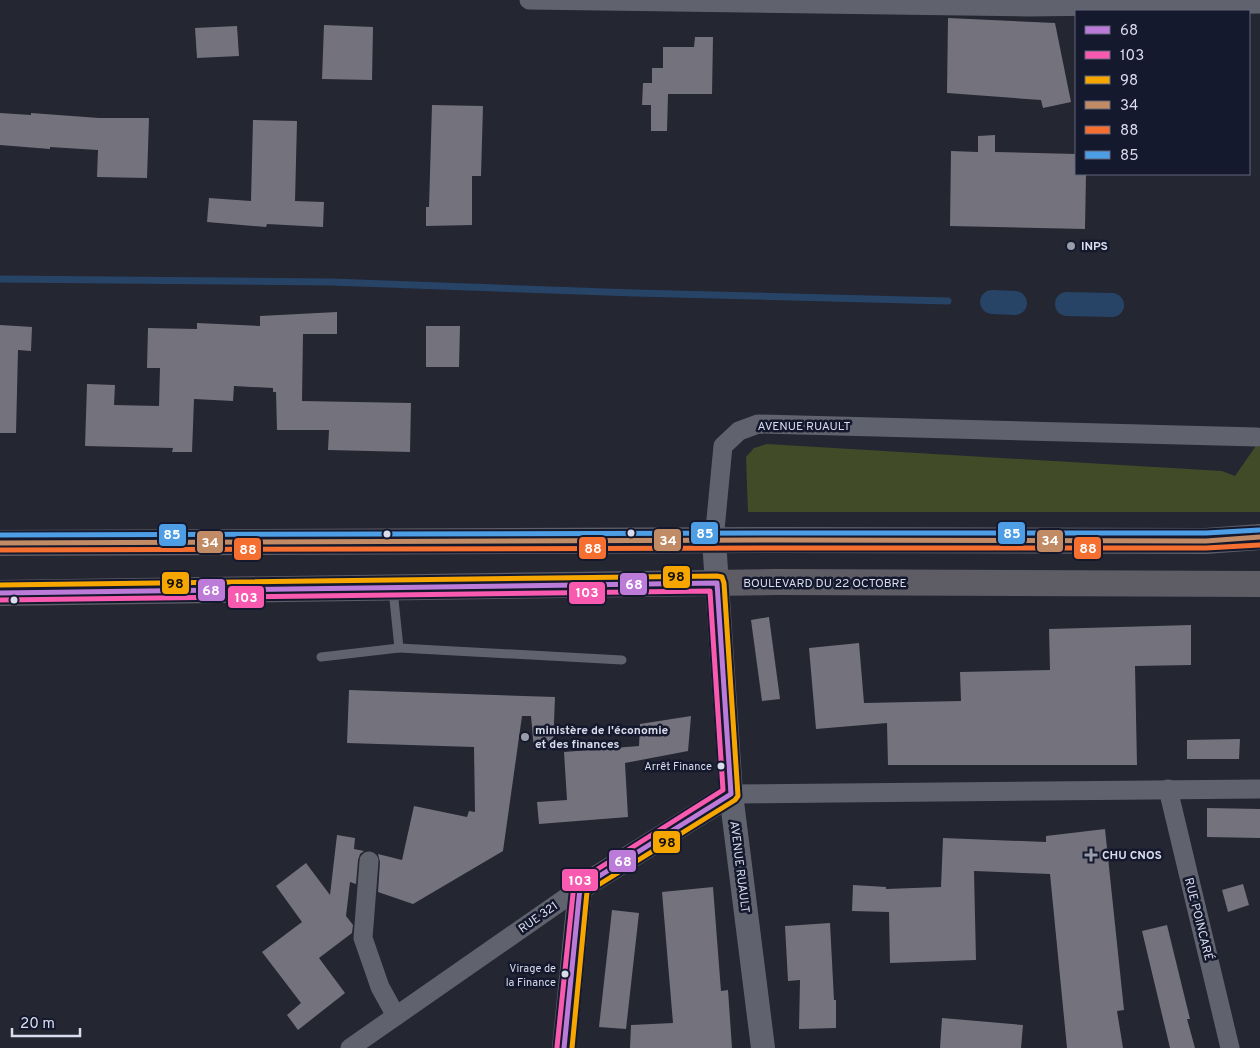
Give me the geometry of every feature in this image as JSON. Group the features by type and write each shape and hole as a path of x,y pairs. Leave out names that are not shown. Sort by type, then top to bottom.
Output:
{"main road":[{"path":"0,543 1206,540 1260,537"},
{"name":"BOULEVARD DU 22 OCTOBRE","path":"0,593 717,583 1260,584"}],"street":[{"path":"529,0 1260,4"},
{"name":"AVENUE RUAULT","path":"763,1048 731,794 714,540 724,446 739,431 758,424 1257,437"},
{"path":"731,794 1260,789"},
{"name":"RUE POINCARÉ","path":"1168,790 1230,1048"},
{"name":"RUE 321","path":"350,1048 580,888 731,794"},
{"path":"368,861 363,938 380,987 396,1016"},
{"path":"564,1048 580,888"}],"lane":[{"path":"393,587 399,648"},
{"path":"321,657 399,648 622,660"}],"green space":[{"path":"1260,440 1260,512 748,512 746,457 754,448 767,444 1222,471 1235,476"}],"building":[{"path":"948,18 1055,23 1071,102 1043,108 1041,100 947,93"},
{"path":"324,25 373,27 372,80 322,79"},
{"path":"237,26 239,56 197,58 195,28"},
{"path":"695,37 713,37 712,94 668,94 667,131 651,131 651,105 642,105 643,83 652,83 652,68 663,68 663,47 694,47"},
{"path":"432,105 483,106 481,176 472,176 472,225 426,226 426,207 429,207"},
{"path":"0,113 31,115 31,113 99,118 149,118 147,178 97,177 98,150 0,145"},
{"path":"253,120 297,121 295,201 324,202 323,227 267,224 266,227 207,222 209,198 251,201"},
{"path":"995,135 995,152 1075,154 1075,175 1086,175 1085,229 950,226 951,151 978,152 978,136"},
{"path":"337,312 337,334 303,334 302,401 411,403 410,452 328,450 329,430 277,430 276,392 273,392 273,388 234,386 233,401 194,399 192,452 172,452 173,448 85,446 87,384 115,385 114,405 159,406 160,368 147,368 148,328 197,329 197,323 260,326 260,316"},
{"path":"0,325 32,327 31,351 18,350 16,433 0,433"},
{"path":"426,326 460,326 459,367 426,367"},
{"path":"769,617 780,699 762,701 751,620"},
{"path":"1191,625 1191,665 1135,666 1137,765 888,765 887,723 816,729 809,648 859,643 864,703 961,701 960,672 1050,670 1049,629"},
{"path":"349,690 555,697 553,749 534,749 531,716 522,716 503,851 413,904 378,892 380,862 378,854 402,860 414,806 467,817 469,811 475,812 474,747 347,743"},
{"path":"691,716 688,751 625,763 628,817 539,824 537,802 567,800 564,752 639,746 640,724"},
{"path":"1240,739 1239,759 1187,759 1187,740"},
{"path":"1207,808 1260,809 1260,838 1207,837"},
{"path":"1105,829 1124,1010 1117,1011 1123,1048 1067,1048 1050,874 974,871 976,960 890,963 889,912 852,911 853,885 886,887 886,889 941,887 943,838 1046,842 1046,836"},
{"path":"337,835 355,838 354,849 364,851 360,854 358,860 356,884 350,882 346,916 353,925 352,933 319,958 345,993 298,1030 287,1015 301,1003 262,952 302,922 276,886 306,863 330,895"},
{"path":"1243,884 1249,905 1228,912 1222,890"},
{"path":"713,887 721,991 728,990 732,1048 630,1048 631,1025 673,1023 662,892"},
{"path":"612,910 639,913 626,1029 599,1027"},
{"path":"830,923 834,1000 836,1000 836,1028 799,1029 800,980 788,981 785,926"},
{"path":"1167,925 1190,1019 1187,1019 1195,1048 1170,1048 1142,931"},
{"path":"942,1018 1023,1025 1021,1048 940,1048"}],"waterway":[{"path":"0,279 331,282 635,293 948,301"},
{"path":"992,302 1015,303"},
{"path":"1067,304 1112,305"}],"transit line":[{"name":"85","path":"0,535 1206,533 1259,530"},
{"name":"34","path":"0,543 777,540 1206,541 1260,537"},
{"name":"88","path":"0,550 1206,548 1260,545"},
{"name":"98","path":"0,585 722,577 724,583 738,796 735,800 587,892 572,1048"},
{"name":"68","path":"0,593 717,583 731,794 580,888 564,1048"},
{"name":"103","path":"0,600 710,591 723,790 574,884 557,1047"}],"place":[{"name":"INPS","path":"1071,246"},
{"name":"ministère de l'économie et des finances","path":"525,737"},
{"name":"Arrêt Finance","path":"721,766"},
{"name":"CHU CNOS","path":"1091,855"},
{"name":"Virage de la Finance","path":"565,974"}]}
